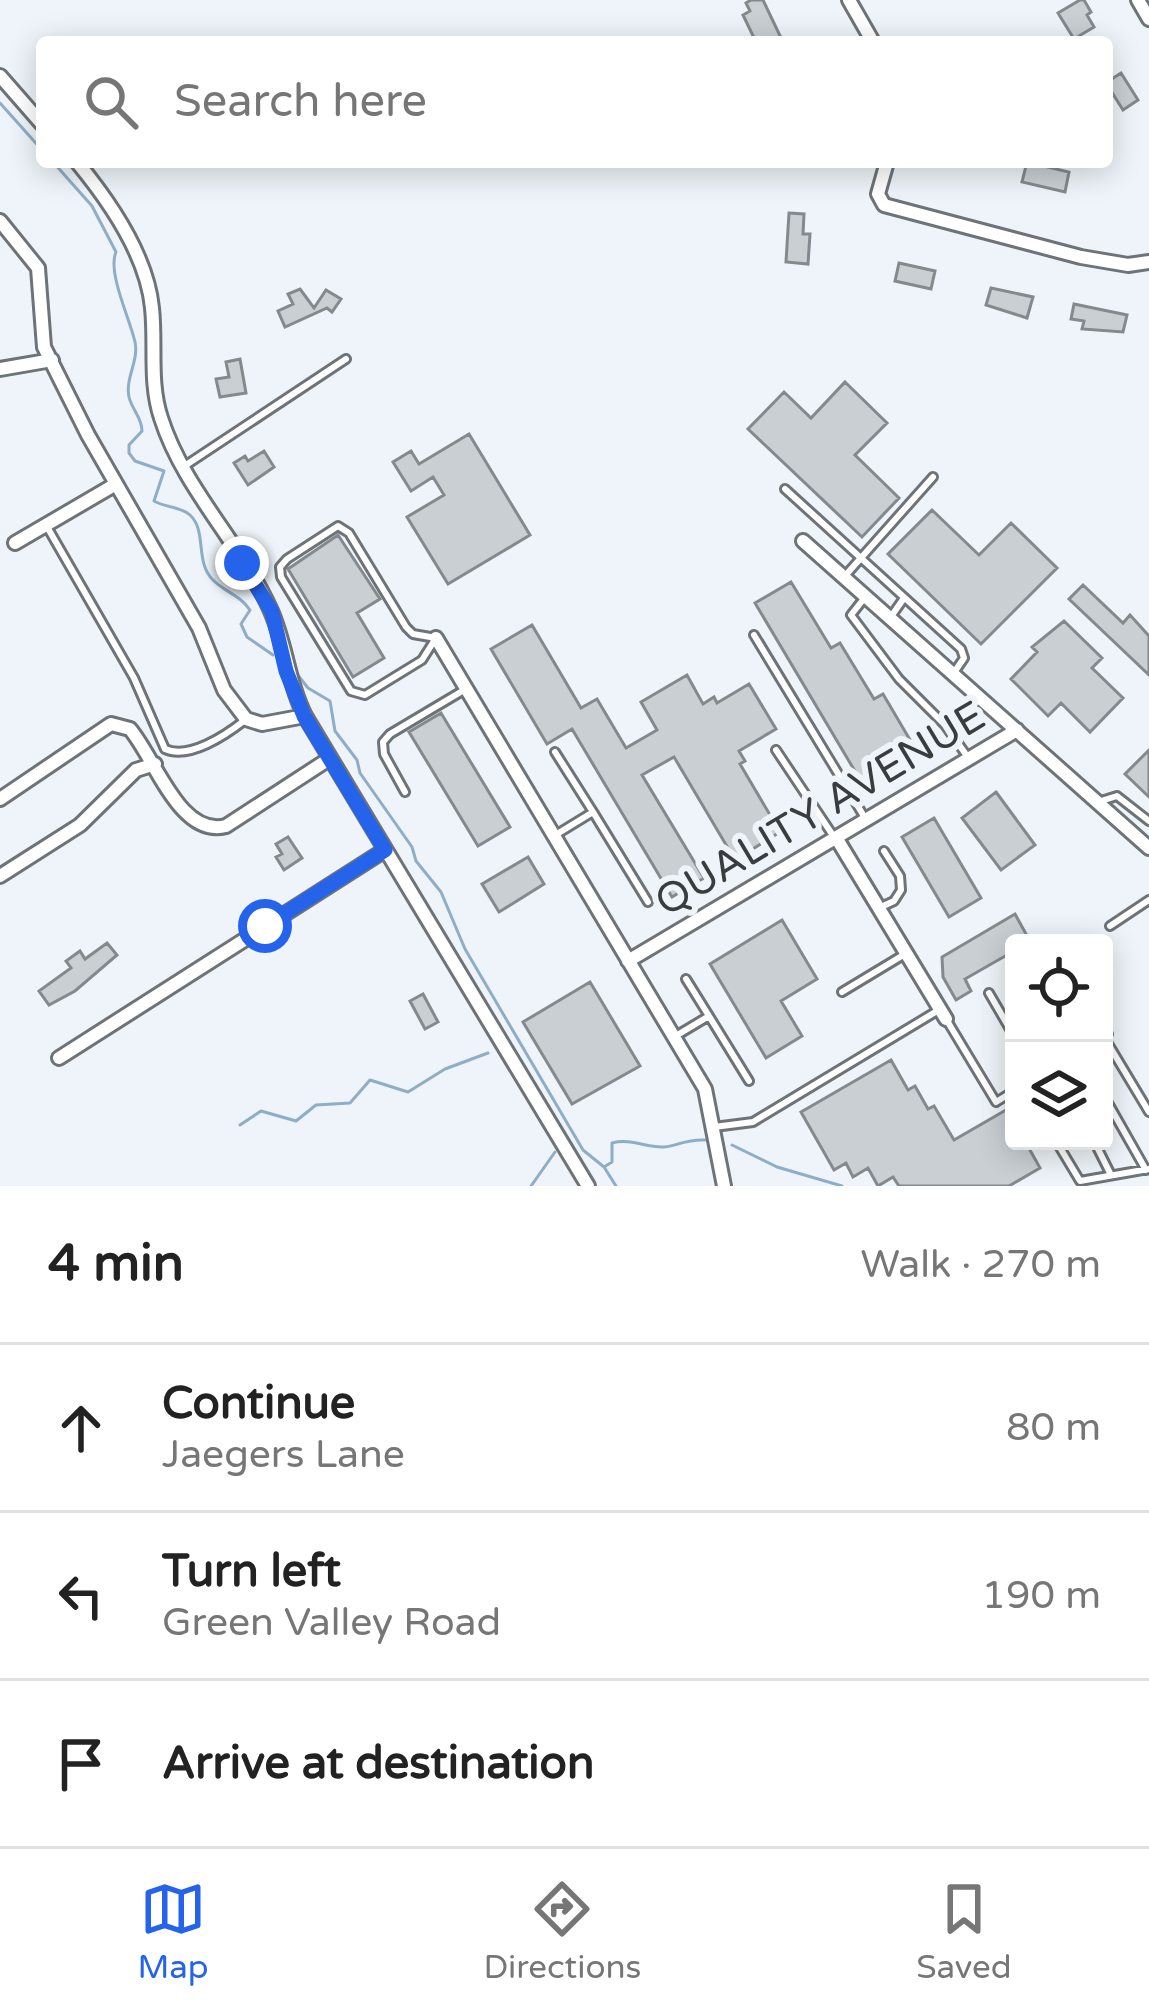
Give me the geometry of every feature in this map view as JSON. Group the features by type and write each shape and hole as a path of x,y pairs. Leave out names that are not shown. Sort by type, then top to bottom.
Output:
{"street":[{"path":"849,0 870,36"},
{"path":"1138,0 1149,19"},
{"path":"0,76 36,117"},
{"path":"82,168 107,201 145,274 153,311 155,394 166,434 272,612 286,671 304,716 588,1186"},
{"path":"885,168 878,194 884,205 1081,256 1128,265 1149,262"},
{"path":"0,221 38,268 44,346 199,628 224,689 246,719 262,724 304,716"},
{"path":"0,369 52,360"},
{"path":"15,543 116,484"},
{"path":"803,541 1017,730"},
{"path":"436,638 705,1089 724,1186"},
{"path":"0,799 111,724 130,729 190,820 217,828 329,759"},
{"name":"QUALITY AVENUE","path":"628,961 1017,730 1149,848"},
{"path":"0,876 80,825 136,770 155,764"},
{"path":"837,839 942,1014"},
{"path":"59,1058 385,850"}],"lane":[{"path":"183,467 346,359"},
{"path":"844,577 933,477"},
{"path":"785,489 962,649 964,658 953,674"},
{"path":"46,525 134,678 165,749 187,752 246,719"},
{"path":"338,526 344,528 406,627 413,634 436,638 422,660 359,695 343,679 281,577 280,567 338,526"},
{"path":"866,596 850,615 898,679 945,725 969,759"},
{"path":"890,618 904,598"},
{"path":"754,635 867,821"},
{"path":"406,792 384,754 383,742 466,689"},
{"path":"776,750 837,839"},
{"path":"555,752 648,902"},
{"path":"1097,802 1118,796 1149,820"},
{"path":"554,836 593,812"},
{"path":"878,908 894,901 901,890 899,876 884,851"},
{"path":"1110,926 1149,900"},
{"path":"842,992 905,954"},
{"path":"686,979 749,1081"},
{"path":"989,993 1005,1021"},
{"path":"714,1127 753,1122 942,1014 997,1102 1005,1097"},
{"path":"674,1037 709,1016"},
{"path":"1107,1042 1149,1112"},
{"path":"1061,1150 1080,1181 1148,1169 1113,1111"},
{"path":"1098,1150 1111,1176"}],"building":[{"path":"763,0 780,36 753,36 743,15 750,11 746,3"},
{"path":"1084,0 1094,27 1072,36 1058,13"},
{"path":"1121,73 1138,100 1123,110 1113,94 1113,78"},
{"path":"1026,168 1069,172 1065,192 1022,182"},
{"path":"789,213 804,214 803,234 810,234 808,264 786,262"},
{"path":"899,263 935,271 931,289 895,281"},
{"path":"991,288 1033,297 1027,318 986,305"},
{"path":"300,289 314,308 326,290 341,299 332,312 327,308 285,327 278,311 293,304 288,294"},
{"path":"1074,304 1127,315 1123,332 1082,329 1084,321 1071,319"},
{"path":"240,359 246,393 220,397 216,379 229,377 226,362"},
{"path":"845,382 887,423 855,455 899,498 862,537 748,429 784,392 811,418"},
{"path":"469,434 530,535 448,584 407,517 444,495 433,477 411,491 393,462 411,451 419,464"},
{"path":"264,451 274,467 248,485 234,463"},
{"path":"932,510 979,555 1011,523 1057,568 981,644 888,554"},
{"path":"338,535 380,599 357,613 384,658 353,677 288,569"},
{"path":"791,582 831,648 840,643 874,699 883,694 916,750 862,783 755,603"},
{"path":"1083,585 1123,623 1130,615 1149,636 1149,675 1069,599"},
{"path":"1064,621 1102,658 1092,668 1123,698 1090,732 1061,703 1048,716 1011,679 1037,652 1032,647"},
{"path":"532,625 581,708 597,699 626,748 657,730 641,702 687,675 703,704 714,697 717,703 749,684 776,729 739,751 745,761 740,764 780,832 735,860 674,757 642,775 704,878 672,897 572,729 547,744 491,649"},
{"path":"441,713 510,827 478,846 409,732"},
{"path":"1149,750 1149,797 1125,774"},
{"path":"996,792 1035,845 1001,870 962,818"},
{"path":"934,818 981,898 949,917 902,837"},
{"path":"288,837 302,858 284,870 276,857 282,854 276,844"},
{"path":"528,857 544,884 499,912 482,884"},
{"path":"1015,914 1026,934 1005,934 1005,956 965,979 971,991 956,1000 943,977 942,957"},
{"path":"782,920 817,979 781,1001 802,1036 766,1058 710,964"},
{"path":"107,943 117,955 75,991 49,1005 39,991 71,968 66,961 80,951 85,959"},
{"path":"590,982 640,1066 572,1104 523,1022"},
{"path":"423,994 438,1022 425,1029 410,1001"},
{"path":"891,1060 908,1090 915,1086 928,1109 934,1106 954,1140 1005,1111 1005,1150 1030,1150 1040,1168 1009,1186 899,1186 893,1177 878,1186 868,1168 853,1177 846,1163 834,1170 801,1112"}],"waterway":[{"path":"0,103 36,143"},
{"path":"58,168 92,206 116,252 117,283 136,349 129,397 142,431 129,445 129,453 135,461 164,471 154,501 186,512 195,522 207,572 250,610 241,624 247,637 273,655"},
{"path":"297,674 308,688 330,701 335,731 412,847 416,861 441,892 465,949 583,1150 604,1167 612,1162 612,1143 664,1147 705,1140"},
{"path":"240,1125 261,1111 296,1121 316,1105 350,1103 370,1080 408,1092 445,1069 488,1053"},
{"path":"732,1145 777,1167 842,1186"},
{"path":"531,1186 555,1152"},
{"path":"604,1167 616,1186"}],"route":[{"path":"242,563 272,612 286,671 304,716 385,850 265,926"}]}
